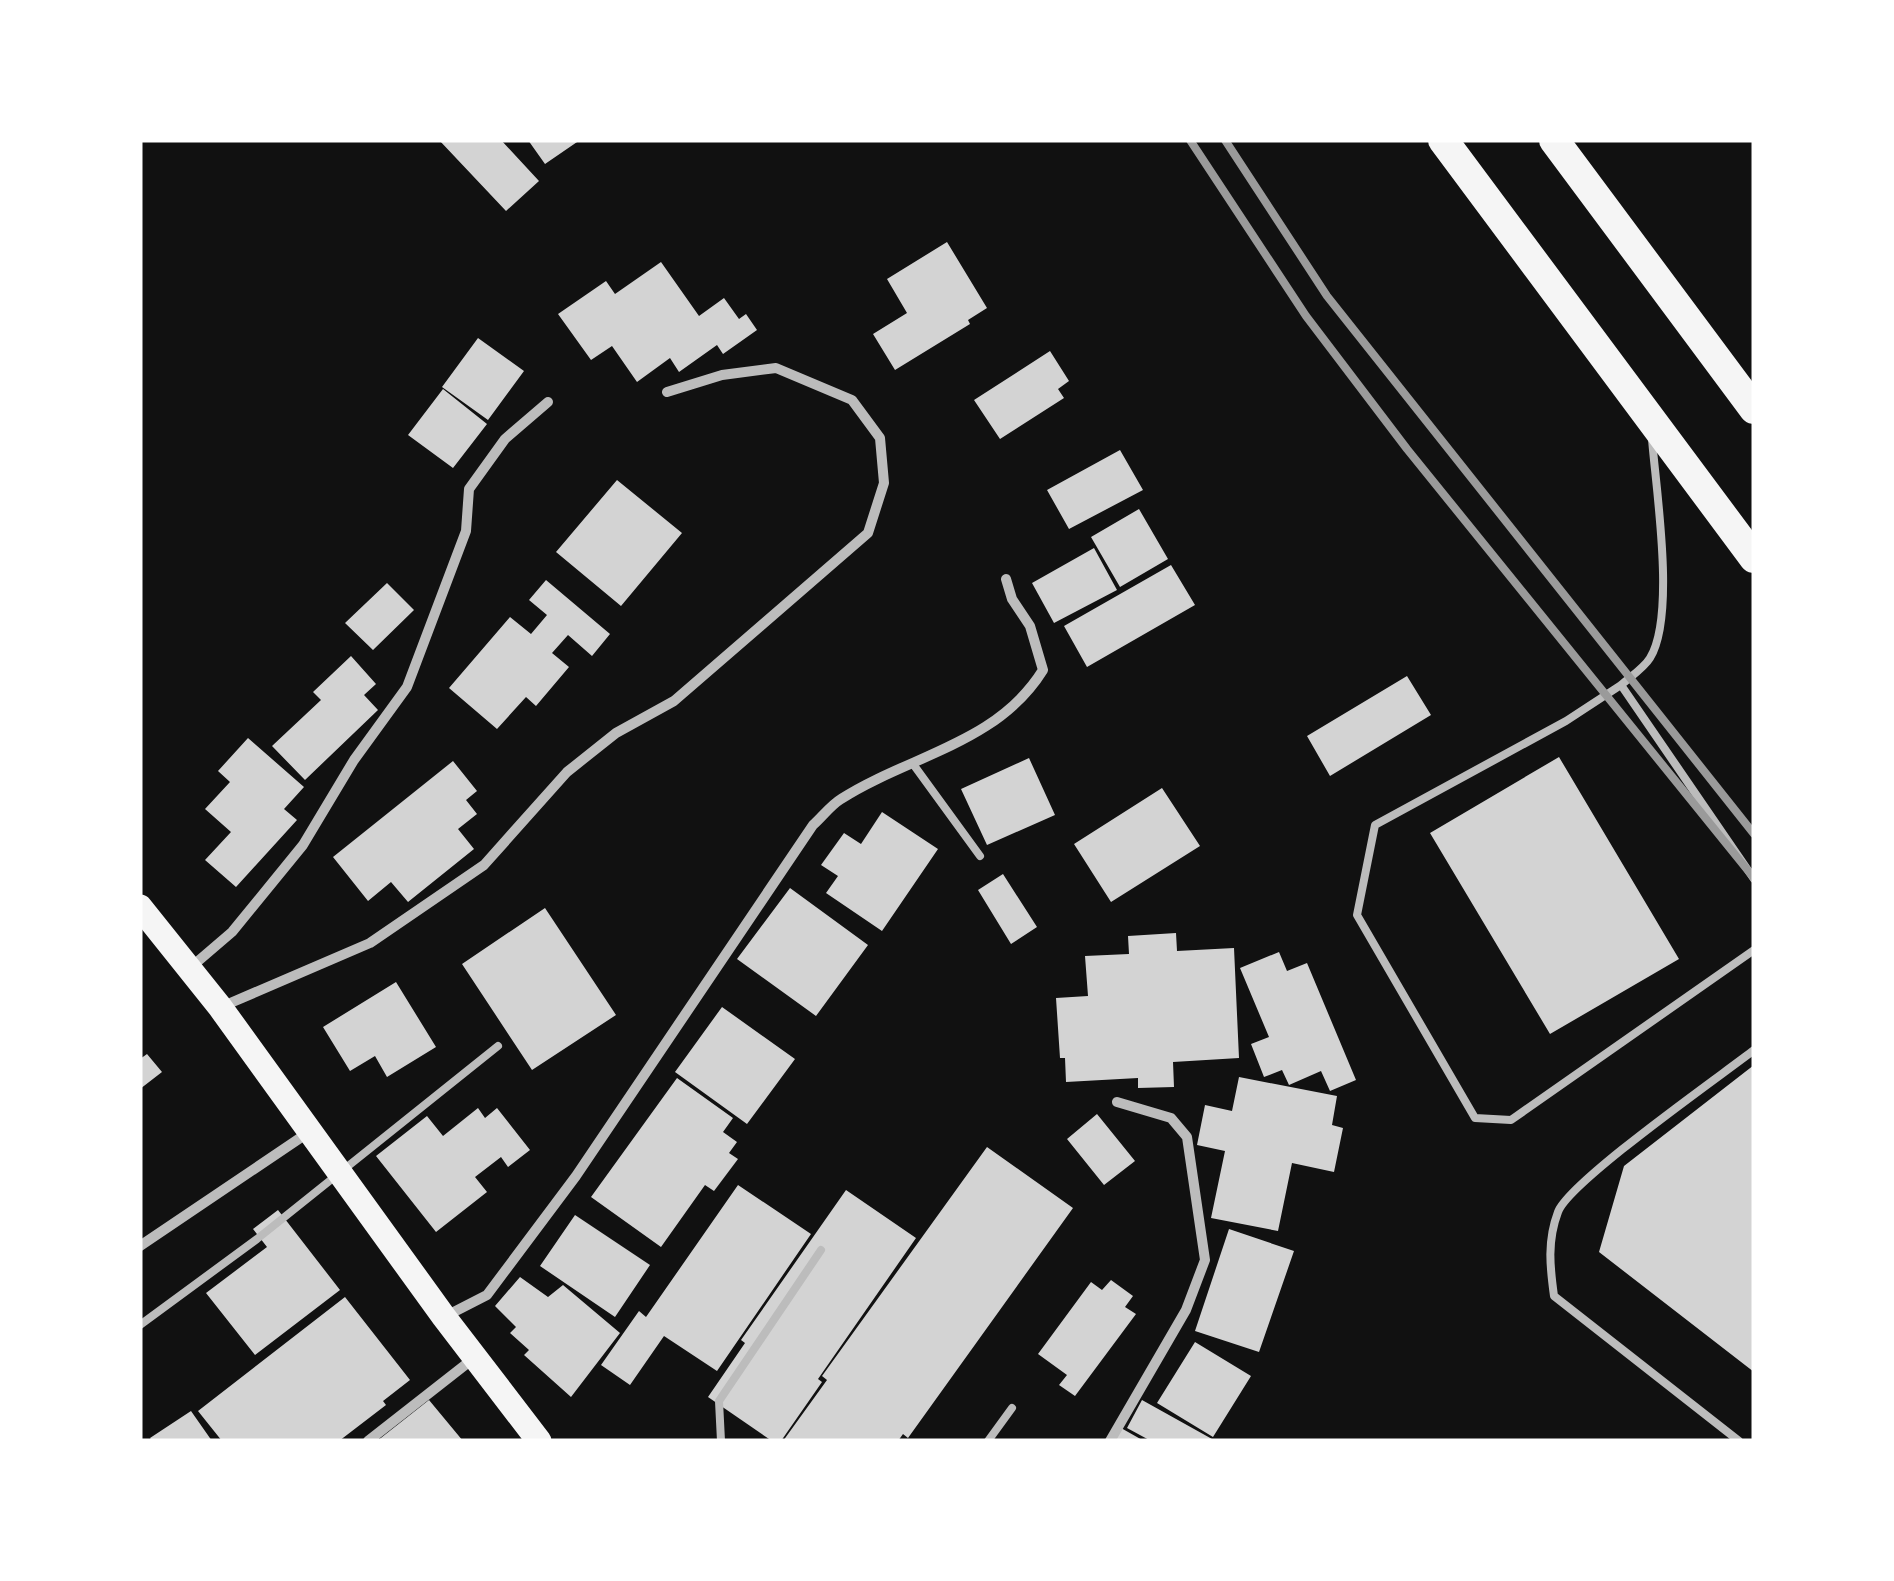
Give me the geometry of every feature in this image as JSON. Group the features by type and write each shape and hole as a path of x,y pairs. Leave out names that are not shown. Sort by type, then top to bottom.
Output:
{"highway":[{"path":"1443,140 1754,558"},
{"path":"1554,140 1754,409"}],"main road":[{"path":"140,907 220,1007 444,1317 539,1441"}],"street":[{"path":"220,1007 370,943 484,866 568,772 616,733 674,701 868,534 884,483 880,438 852,400 776,368 722,374 668,392"},
{"path":"189,969 232,932 303,845 354,760 407,687 466,532 469,489 505,439 548,402"},
{"path":"444,1317 487,1295 576,1176 813,825 839,800 1003,717 1033,686 1043,670 1030,626 1012,599 1006,579"},
{"path":"1110,1441 1186,1310 1205,1260 1187,1136 1171,1118 1117,1102"},
{"path":"140,1246 310,1132"},
{"path":"368,1441 474,1357"}],"lane":[{"path":"1650,418 1662,573 1662,621 1650,658 1621,684 1566,721 1375,825 1357,915 1475,1118 1511,1120 1754,950"},
{"path":"1621,684 1754,879"},
{"path":"913,764 980,856"},
{"path":"140,1325 256,1239 498,1046"},
{"path":"1740,1441 1554,1296 1548,1255 1558,1209 1586,1180 1754,1050"},
{"path":"721,1441 719,1402 821,1250"},
{"path":"988,1441 1012,1408"}],"building":[{"path":"439,140 501,140 539,181 506,211"},
{"path":"528,140 580,140 545,164"},
{"path":"947,242 987,308 968,320 970,324 895,370 873,334 907,313 887,279"},
{"path":"661,262 699,316 724,298 739,319 746,314 757,330 723,354 717,345 679,372 670,358 637,382 612,346 591,360 558,314 606,281 615,294"},
{"path":"478,338 524,371 488,420 442,387"},
{"path":"1050,351 1069,381 1058,389 1064,398 1000,439 974,400"},
{"path":"443,389 487,424 453,468 408,435"},
{"path":"1120,450 1143,490 1069,529 1047,490"},
{"path":"617,480 682,533 621,606 556,552"},
{"path":"1139,509 1168,559 1120,587 1091,537"},
{"path":"1094,548 1117,590 1054,623 1032,583"},
{"path":"1171,565 1195,605 1087,667 1064,626"},
{"path":"546,580 610,634 592,656 568,635 552,653 569,667 536,706 526,697 497,729 449,688 510,617 531,634 547,615 529,600"},
{"path":"387,583 414,610 373,650 345,623"},
{"path":"351,656 376,684 364,695 378,710 305,780 272,746 321,700 313,692"},
{"path":"1407,676 1431,715 1330,776 1307,736"},
{"path":"248,738 304,787 284,809 297,820 236,887 205,860 231,832 205,809 230,782 218,771"},
{"path":"1559,757 1679,959 1550,1034 1430,833"},
{"path":"1029,758 1055,815 987,845 961,789"},
{"path":"453,761 477,791 466,800 477,814 458,829 474,849 408,902 391,882 368,901 333,857"},
{"path":"1162,788 1200,846 1111,902 1074,844"},
{"path":"882,812 938,849 882,931 826,893 838,876 821,865 844,833 861,844"},
{"path":"1003,874 1037,927 1011,944 978,890"},
{"path":"790,888 868,945 816,1016 737,959"},
{"path":"545,908 616,1015 532,1070 462,964"},
{"path":"1176,933 1177,951 1234,948 1239,1058 1173,1062 1174,1087 1138,1088 1138,1078 1066,1082 1065,1058 1060,1058 1056,998 1088,996 1085,956 1129,954 1128,936"},
{"path":"1279,952 1287,971 1307,963 1356,1080 1330,1091 1321,1071 1289,1085 1282,1070 1264,1077 1251,1044 1269,1037 1240,968"},
{"path":"396,982 436,1047 387,1077 375,1056 350,1071 323,1027"},
{"path":"722,1007 795,1059 747,1124 675,1072"},
{"path":"147,1054 162,1072 140,1089 140,1059"},
{"path":"1754,1065 1754,1372 1599,1252 1624,1166"},
{"path":"1239,1077 1337,1096 1332,1125 1343,1128 1334,1172 1292,1163 1278,1231 1211,1218 1225,1151 1197,1145 1205,1105 1232,1111"},
{"path":"677,1078 733,1118 723,1132 737,1142 729,1153 738,1159 714,1191 705,1185 661,1247 591,1197"},
{"path":"478,1108 485,1118 497,1108 530,1150 508,1167 501,1157 475,1177 487,1192 436,1232 376,1156 427,1116 443,1136"},
{"path":"1097,1114 1135,1161 1104,1185 1067,1139"},
{"path":"987,1147 1073,1208 908,1438 903,1434 898,1441 783,1441 827,1380 822,1376"},
{"path":"738,1185 811,1234 717,1371 664,1336 630,1385 601,1365 639,1311 646,1317"},
{"path":"846,1190 916,1238 818,1379 822,1382 781,1441 772,1441 708,1397 745,1343 741,1340"},
{"path":"278,1210 340,1290 255,1355 206,1293 267,1247 253,1229"},
{"path":"575,1215 650,1265 615,1317 540,1266"},
{"path":"1229,1229 1294,1251 1259,1352 1195,1331"},
{"path":"520,1277 548,1297 563,1285 620,1333 571,1397 524,1355 529,1350 510,1333 516,1327 495,1306"},
{"path":"1111,1280 1133,1296 1125,1307 1136,1314 1075,1396 1059,1385 1067,1375 1038,1354 1091,1282 1102,1290"},
{"path":"345,1297 410,1380 383,1401 386,1405 339,1441 222,1441 198,1411"},
{"path":"1195,1342 1251,1376 1213,1437 1157,1403"},
{"path":"429,1400 463,1441 377,1441"},
{"path":"1142,1400 1212,1439 1151,1441 1127,1428"},
{"path":"191,1411 212,1441 152,1441 150,1438"},
{"path":"1121,1428 1144,1441 1114,1441"}],"railway":[{"path":"1190,140 1306,316 1407,449 1754,878"},
{"path":"1225,140 1327,296 1754,834"}]}
